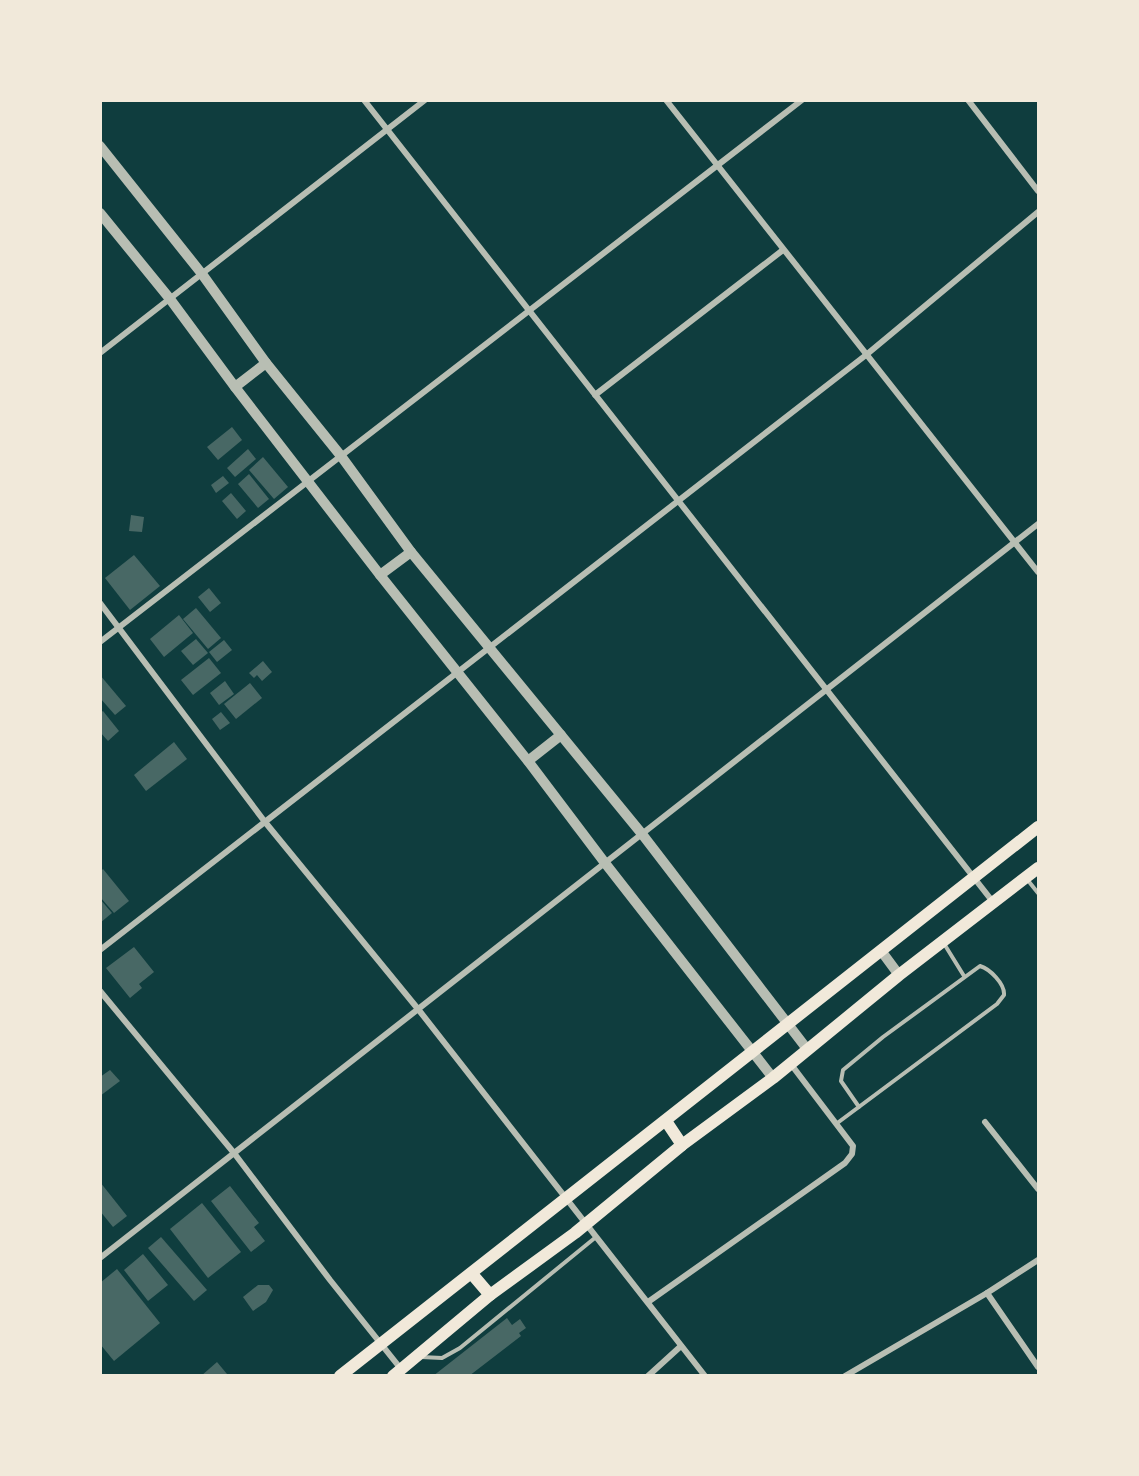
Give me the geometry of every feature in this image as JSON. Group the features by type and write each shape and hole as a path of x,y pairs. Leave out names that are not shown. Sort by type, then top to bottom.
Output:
{"main road":[{"path":"340,1376 882,952 1038,827"},
{"path":"397,1372 490,1295 625,1194 682,1145 773,1078 899,975 1038,868"},
{"path":"666,1121 682,1145"},
{"path":"472,1274 490,1295"}],"street":[{"path":"364,100 993,902"},
{"path":"100,353 424,100"},
{"path":"666,100 1038,572"},
{"path":"100,642 802,100"},
{"path":"968,100 1038,191"},
{"path":"100,146 202,274 266,363 341,456 411,552 642,834 807,1049"},
{"path":"100,950 866,355 1038,212"},
{"path":"100,213 170,299 308,482 528,761 773,1078"},
{"path":"595,395 783,250"},
{"path":"235,387 266,363"},
{"path":"100,1258 1038,524"},
{"path":"380,575 411,552"},
{"path":"100,603 265,822 418,1009 705,1376"},
{"path":"528,761 561,735"},
{"path":"882,952 899,975"},
{"path":"100,991 234,1153 330,1280 382,1344 397,1372"},
{"path":"648,1302 844,1163 852,1154 853,1146 790,1063"},
{"path":"984,1122 1038,1190"},
{"path":"845,1376 987,1293 1038,1260"},
{"path":"987,1293 1038,1367"},
{"path":"648,1376 681,1346"}],"lane":[{"path":"1026,878 1038,893"},
{"path":"943,942 964,976"},
{"path":"836,1124 933,1053 997,1004 1004,995 1003,986 984,967 980,966 843,1070 840,1081 859,1107"},
{"path":"417,1356 442,1358 460,1348 596,1237"}],"building":[{"path":"232,427 242,440 218,460 207,447"},
{"path":"248,449 256,459 235,477 227,468"},
{"path":"263,457 288,487 274,499 249,470"},
{"path":"249,474 269,499 258,508 238,484"},
{"path":"223,476 229,483 216,493 211,485"},
{"path":"231,493 246,511 237,519 222,501"},
{"path":"131,515 144,517 142,532 129,531"},
{"path":"134,555 160,586 130,610 105,578"},
{"path":"209,588 221,603 210,612 198,597"},
{"path":"196,608 221,638 208,649 183,619"},
{"path":"179,615 193,633 164,657 150,639"},
{"path":"196,639 208,653 193,665 181,651"},
{"path":"224,640 232,650 217,662 209,652"},
{"path":"209,658 221,673 193,695 181,680"},
{"path":"263,661 272,672 262,681 257,675 254,678 249,673"},
{"path":"100,675 126,706 115,715 100,698"},
{"path":"225,681 234,694 219,705 210,693"},
{"path":"250,683 262,698 236,719 224,704"},
{"path":"103,711 119,731 108,741 100,732 100,713"},
{"path":"221,712 230,723 220,730 212,719"},
{"path":"174,742 187,759 146,791 134,775"},
{"path":"103,869 129,901 114,913 100,897 100,872"},
{"path":"100,899 112,913 100,923"},
{"path":"134,947 154,972 139,984 142,988 130,998 106,968"},
{"path":"110,1070 120,1081 100,1096 100,1077"},
{"path":"100,1182 127,1216 113,1227 100,1211"},
{"path":"230,1186 259,1223 254,1227 265,1241 251,1252 211,1201"},
{"path":"202,1203 241,1252 208,1278 170,1229"},
{"path":"161,1237 207,1290 194,1301 148,1248"},
{"path":"143,1254 168,1285 148,1301 124,1270"},
{"path":"117,1269 160,1323 114,1361 100,1344 100,1283"},
{"path":"258,1285 269,1285 273,1290 266,1302 253,1311 243,1297"},
{"path":"507,1318 512,1325 520,1319 526,1328 519,1333 521,1336 469,1376 433,1376"},
{"path":"217,1362 227,1374 225,1376 201,1376"}]}
